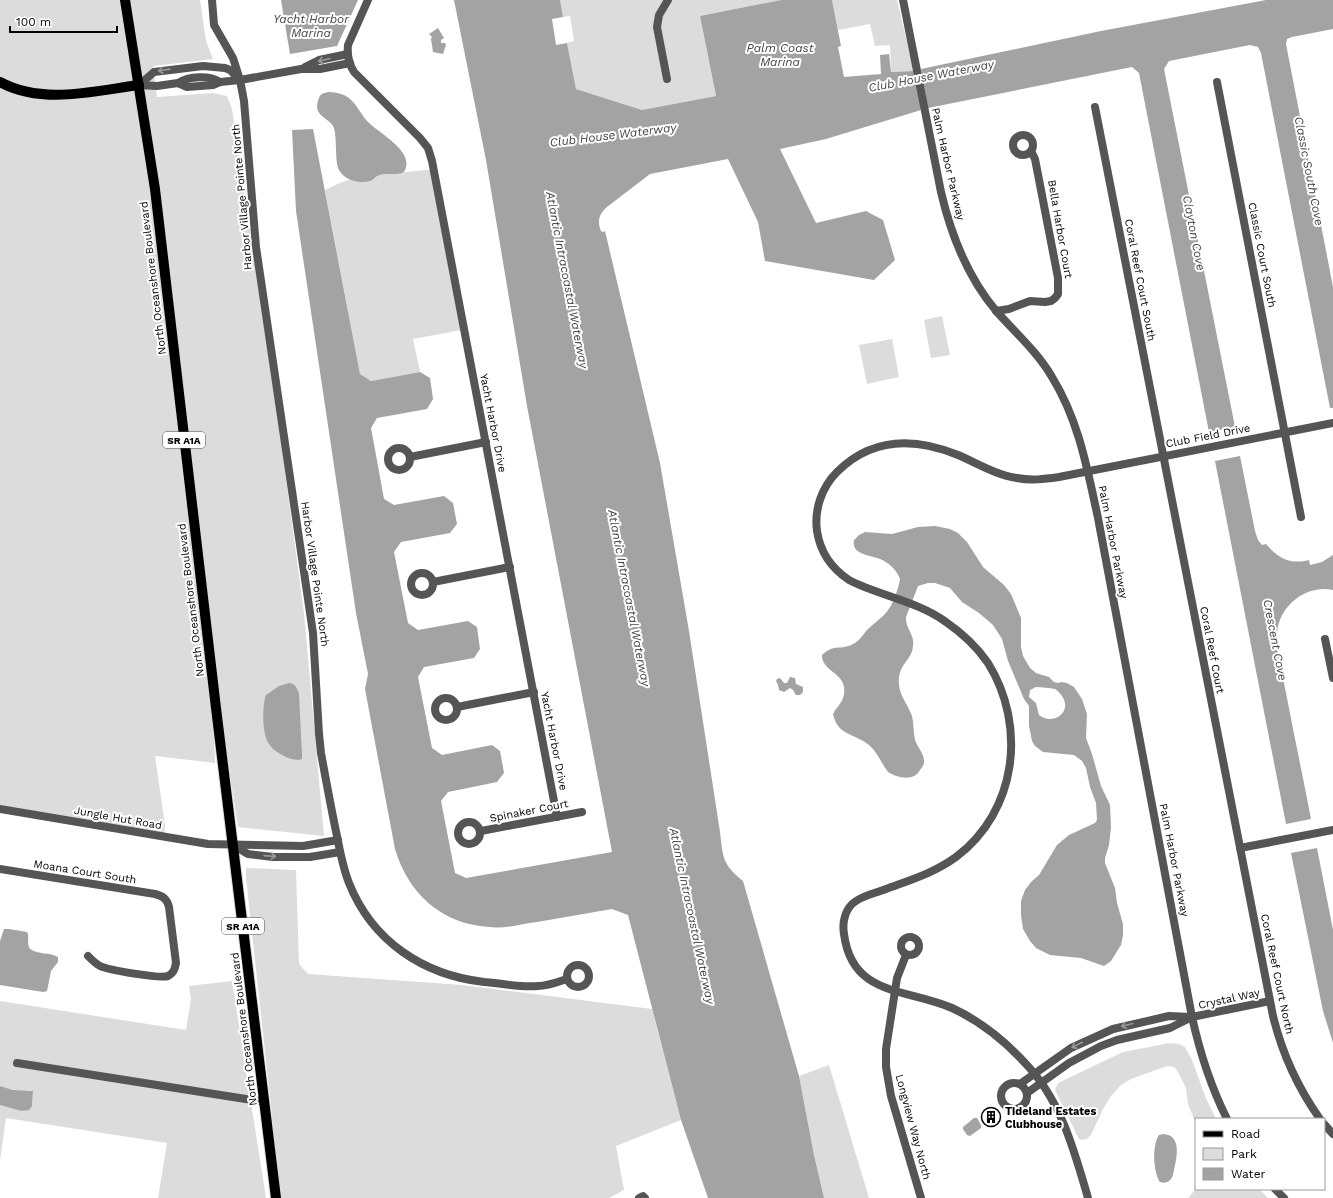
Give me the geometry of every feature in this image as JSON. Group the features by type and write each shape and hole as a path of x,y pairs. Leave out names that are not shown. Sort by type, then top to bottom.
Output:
{"main road":[{"name":"North Oceanshore Boulevard","path":"125,0 155,189 213,685 234,845 276,1198"},
{"path":"0,82 7,86 26,92 50,95 74,95 139,85"}],"street":[{"name":"Harbor Village Pointe North","path":"212,0 215,28 231,54 240,80 246,114 256,247 313,633 321,753 340,852 348,882 356,899 367,916 385,938 403,952 430,969 470,980 500,983 538,986 568,980"},
{"name":"Yacht Harbor Drive","path":"368,0 350,40 348,47 350,63 355,73 420,138 428,148 431,157 452,257 557,816"},
{"path":"667,79 657,27 659,15 668,0"},
{"name":"Palm Harbor Parkway","path":"903,0 942,198 949,224 970,271 996,311 1042,362 1059,389 1079,436 1088,471 1192,1018 1209,1077 1227,1118"},
{"path":"301,69 319,60 348,54"},
{"path":"181,81 187,86 213,85 220,82 350,63"},
{"path":"139,85 154,72 203,66 225,68 230,70 240,80"},
{"path":"203,66 204,78"},
{"path":"181,81 182,68"},
{"path":"139,85 157,86 204,78 214,78 220,82"},
{"name":"Classic Court South","path":"1217,82 1286,432 1301,517"},
{"name":"Coral Reef Court South","path":"1095,107 1163,456"},
{"name":"Bella Harbor Court","path":"996,311 1009,309 1030,301 1048,302 1055,298 1059,291 1058,278 1035,159 1031,151"},
{"name":"Club Field Drive","path":"1088,1198 1058,1109 1042,1082 1035,1074 1000,1039 971,1018 939,1003 879,985 869,980 854,964 848,952 844,933 847,911 851,905 861,898 935,870 949,862 967,848 983,830 996,808 1006,786 1010,763 1010,728 1007,708 988,664 974,646 957,630 940,618 924,610 852,582 838,572 828,560 823,551 818,533 816,515 823,492 836,473 855,457 881,446 897,443 913,442 944,450 993,470 1018,478 1047,479 1333,423"},
{"path":"410,457 486,442"},
{"name":"Coral Reef Court","path":"1163,456 1240,848"},
{"path":"433,582 510,567"},
{"path":"1325,639 1333,678"},
{"path":"457,706 534,692"},
{"name":"Jungle Hut Road","path":"0,809 208,844 309,845 338,840"},
{"name":"Spinaker Court","path":"481,831 582,812"},
{"path":"1240,848 1333,830"},
{"path":"234,845 248,854 273,857 308,857 340,852"},
{"name":"Coral Reef Court North","path":"1240,848 1270,1002 1279,1039 1302,1091 1319,1118"},
{"name":"Moana Court South","path":"0,870 155,894 165,898 170,907 176,960 175,968 172,974 160,977 106,968 97,964 88,956"},
{"name":"Longview Way North","path":"906,955 898,973 895,990 886,1049 887,1075 893,1102 921,1198"},
{"name":"Crystal Way","path":"1192,1018 1270,1002"},
{"path":"1020,1084 1083,1042 1113,1029 1169,1016 1192,1018"},
{"path":"1027,1093 1069,1063 1101,1046 1117,1040 1170,1028 1192,1018"},
{"path":"1144,1021 1147,1034"},
{"path":"17,1063 264,1102"},
{"path":"1011,1083 1020,1084 1027,1093 1026,1102 1018,1109 1009,1109 1002,1104 1000,1095 1004,1087 1011,1083"},
{"path":"1325,1125 1333,1134"},
{"path":"1276,1190 1284,1198"}],"green space":[{"path":"0,0 121,0 135,81 80,90 52,91 26,88 0,78"},
{"path":"129,0 200,0 206,41 213,59 153,66 157,97 213,93 227,96 232,109 280,434 304,613 324,836 238,827 220,710"},
{"path":"560,0 781,0 700,16 716,96 642,110 576,89 567,43 574,41 570,16 563,17"},
{"path":"832,0 897,0 914,71 891,72 890,45 875,46 870,24 838,30"},
{"path":"0,87 26,96 136,89 151,190 213,712 215,763 155,756 165,825 164,835 0,805"},
{"path":"437,169 467,329 413,339 420,372 371,381 360,374 325,190 350,180 367,181 378,175"},
{"path":"942,316 950,355 931,358 924,320"},
{"path":"892,339 899,377 867,384 859,345"},
{"path":"246,868 296,870 299,964 308,974 462,985 652,1009 681,1120 616,1146 624,1190 609,1198 281,1198"},
{"path":"232,981 266,1198 158,1198 167,1143 6,1118 0,1160 0,1105 21,1111 32,1105 33,1093 30,1090 18,1090 0,1086 0,1001 186,1030 191,999 189,986"},
{"path":"1170,1043 1179,1044 1185,1047 1192,1060 1205,1096 1216,1118 1195,1118 1195,1122 1188,1104 1186,1088 1178,1072 1174,1067 1167,1066 1131,1079 1121,1085 1111,1096 1103,1109 1091,1135 1087,1139 1079,1139 1055,1090 1058,1083 1123,1052"},
{"path":"829,1065 869,1198 824,1198 799,1076"},
{"path":"1195,1190 1260,1190 1268,1198 1188,1198"}],"water":[{"name":"Yacht Harbor Marina","path":"281,0 358,0 337,46 290,54"},
{"path":"454,0 560,0 563,17 552,19 556,45 567,43 576,89 642,110 716,96 700,16 781,0 832,0 841,46 838,47 844,77 881,74 880,55 889,54 891,72 914,71 921,110 826,139 780,149 816,223 866,211 883,220 895,260 874,280 765,261 758,222 728,159 650,174 607,207 602,212 599,221 601,231 605,231 660,463 689,631 723,854 727,865 743,881 799,1076 824,1198 708,1198 681,1120 628,915 612,909 507,927 472,925 456,920 442,913 429,903 408,879 395,849 365,689 368,674 356,613 296,211 292,130 313,129 360,374 371,381 420,372 430,378 433,399 427,409 377,418 371,428 384,499 394,505 444,496 453,503 457,524 450,533 401,542 394,552 408,623 418,630 468,621 477,627 480,649 474,658 424,667 418,677 432,748 442,755 492,745 500,751 504,773 497,782 448,792 441,801 455,873 466,878 612,852 527,406 486,160"},
{"path":"1266,0 1333,0 1333,29 1292,37 1287,39 1286,44 1333,287 1333,408 1330,408 1261,53 1258,47 1250,45 1169,61 1164,69 1235,427 1209,432 1139,73 1132,67 928,108 921,69 1101,31"},
{"path":"438,28 444,38 441,40 441,43 445,43 446,45 443,54 433,52 432,37 429,34"},
{"path":"329,92 335,92 348,97 372,126 401,150 407,165 404,172 398,174 380,175 371,181 365,182 351,180 343,176 337,164 334,128 317,109 320,96"},
{"name":"Crescent Cove","path":"1240,456 1255,531 1258,540 1262,545 1266,544 1280,557 1290,561 1296,562 1309,560 1310,565 1322,562 1333,555 1333,590 1313,590 1296,599 1288,606 1283,614 1277,633 1277,647 1311,819 1286,824 1215,461"},
{"path":"935,526 950,529 958,533 967,542 983,567 1004,585 1011,594 1021,618 1021,647 1023,656 1030,668 1036,673 1049,677 1054,682 1067,683 1074,687 1082,699 1087,714 1086,738 1101,786 1110,805 1111,827 1105,863 1115,888 1117,903 1123,924 1121,945 1111,961 1104,966 1081,958 1050,955 1036,948 1023,929 1021,901 1025,890 1039,875 1057,845 1069,835 1095,823 1097,820 1096,803 1090,787 1086,768 1082,761 1074,755 1043,752 1035,746 1032,741 1029,726 1029,706 1024,699 1008,661 1002,639 993,625 979,613 962,602 950,588 935,583 928,583 918,586 906,617 907,625 913,638 912,651 902,667 899,678 901,693 912,716 915,740 924,759 923,766 915,776 904,778 888,772 870,746 843,731 835,721 833,714 843,698 843,683 840,678 826,666 822,655 830,649 848,646 860,639 890,607 900,579 892,567 886,562 858,552 855,549 854,540 865,532 892,534 918,527","holes":["1036,687 1055,689 1059,692 1065,702 1065,707 1060,716 1050,719 1039,715 1036,703 1029,697 1030,690"]},
{"path":"790,677 795,678 796,684 803,687 803,692 800,695 796,695 790,688 784,692 779,690 776,681 777,679 780,678 784,683 787,683"},
{"path":"289,683 297,688 299,694 302,755 302,759 300,760 294,760 286,757 272,748 265,734 264,727 263,713 266,695 279,686"},
{"path":"1317,848 1333,930 1333,1043 1323,1011 1291,853"},
{"path":"4,929 27,932 28,945 30,949 58,957 58,962 51,971 47,991 43,992 0,985 0,941"},
{"path":"0,1086 13,1090 33,1091 32,1106 29,1110 21,1111 0,1105"},
{"path":"974,1118 977,1118 981,1128 970,1136 967,1135 963,1127"},
{"path":"1159,1135 1169,1135 1173,1138 1176,1142 1177,1148 1173,1176 1165,1183 1160,1182 1158,1178 1154,1158 1157,1139"}],"place":[{"name":"Tideland Estates Clubhouse","path":"991,1117"}],"water label":[{"name":"Palm Coast Marina","path":"780,55"},
{"name":"Club House Waterway","path":"931,76"},
{"name":"Club House Waterway","path":"613,135"},
{"name":"Classic South Cove","path":"1309,171"},
{"name":"Clayton Cove","path":"1194,233"},
{"name":"Atlantic Intracoastal Waterway","path":"567,280"},
{"name":"Atlantic Intracoastal Waterway","path":"629,598"},
{"name":"Atlantic Intracoastal Waterway","path":"692,916"}]}
